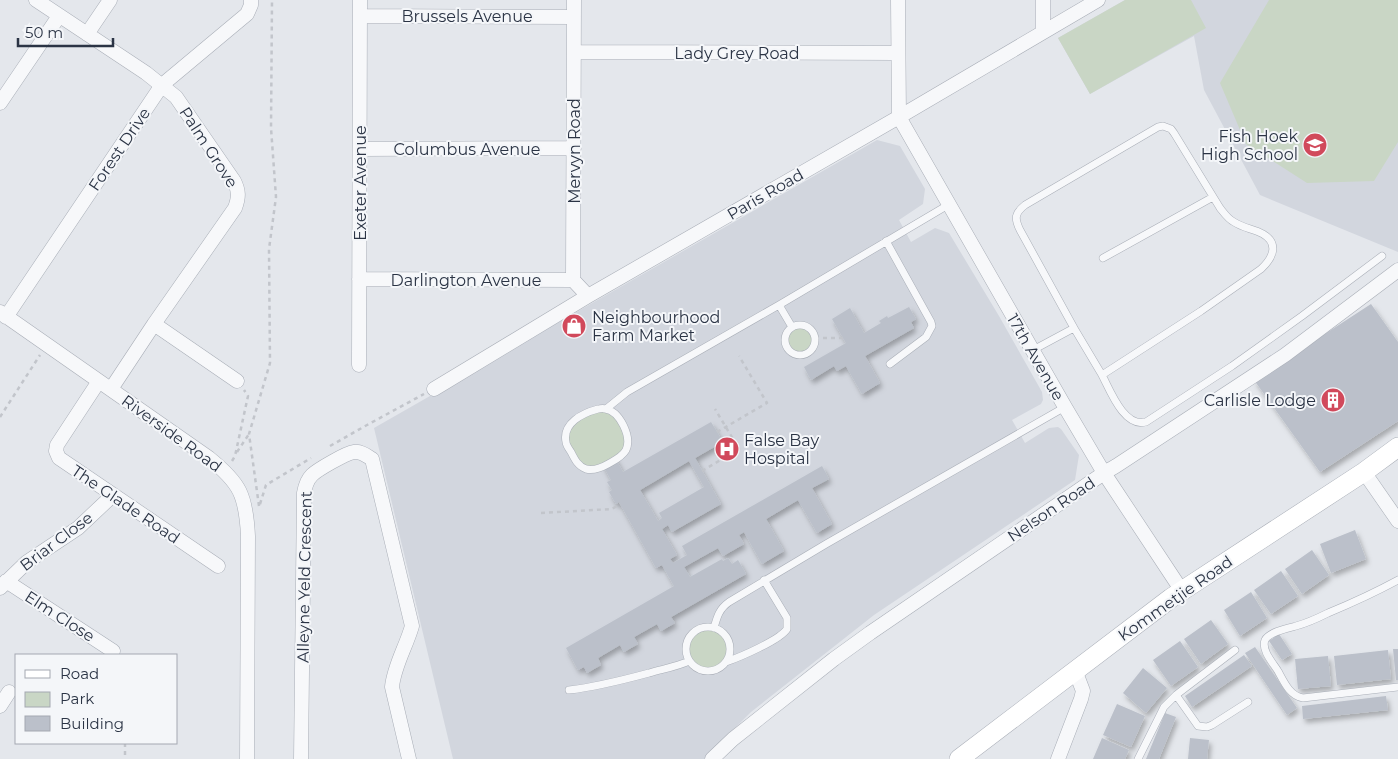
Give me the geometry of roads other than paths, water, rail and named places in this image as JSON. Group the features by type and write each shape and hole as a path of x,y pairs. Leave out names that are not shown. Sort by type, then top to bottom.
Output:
{"main road":[{"name":"Kommetjie Road","path":"959,759 1182,591 1364,472 1398,446"}],"street":[{"name":"Palm Grove","path":"36,0 146,73 176,97 234,181 238,191 238,200 235,208 111,389"},
{"path":"87,34 110,0"},
{"name":"Forest Drive","path":"3,315 162,86 247,14 251,0"},
{"name":"Exeter Avenue","path":"359,365 360,0"},
{"name":"Mervyn Road","path":"573,280 574,0"},
{"path":"898,0 899,117"},
{"path":"1043,0 1043,31"},
{"name":"Paris Road","path":"434,389 588,296 1098,0"},
{"path":"0,103 59,16"},
{"name":"Brussels Avenue","path":"360,16 574,17"},
{"name":"Lady Grey Road","path":"575,52 898,53"},
{"name":"17th Avenue","path":"899,117 1104,473 1182,591"},
{"name":"Columbus Avenue","path":"360,149 574,148"},
{"name":"Nelson Road","path":"712,759 733,739 841,654 1104,473 1285,354 1398,270"},
{"name":"Darlington Avenue","path":"359,280 573,280"},
{"path":"573,280 588,296"},
{"name":"Riverside Road","path":"3,315 209,458 224,470 240,490 247,518 248,644 246,759"},
{"path":"154,324 237,381"},
{"name":"The Glade Road","path":"99,381 60,441 56,451 59,458 218,566"},
{"name":"Alleyne Yeld Crescent","path":"301,759 304,493 306,483 311,476 353,452 362,453 372,459 412,626 393,677 392,687 409,759"},
{"path":"1364,472 1397,518"},
{"name":"Briar Close","path":"3,584 27,562 78,528 112,495"},
{"name":"Elm Close","path":"3,584 113,651"},
{"path":"1058,759 1083,691 1075,670"},
{"path":"0,706 9,692"}],"lane":[{"path":"1102,375 1201,311 1261,269 1270,260 1273,251 1267,237 1234,222 1224,212 1171,129 1163,126 1158,127 1022,208 1017,215 1016,222 1118,406 1132,421 1137,423 1146,422 1232,366 1382,256"},
{"path":"1103,258 1213,197"},
{"path":"606,409 617,416 627,432 628,441 626,449 620,457 599,469 582,468 576,462 566,443 568,428 574,421 588,412 606,409 627,392 948,205"},
{"path":"886,241 932,326 926,337 890,364"},
{"path":"779,305 792,327"},
{"path":"797,325 810,330 815,338 809,352 795,355 785,344 786,335 792,327 797,325"},
{"path":"1033,350 1074,328"},
{"path":"714,628 718,614 724,605 764,580 1065,407"},
{"path":"726,662 730,649 729,642 721,631 708,627 701,628 687,641 686,648 689,661 700,670 707,671 715,670 726,662 751,652 783,634 787,630 786,618 764,580"},
{"path":"1398,580 1300,625 1270,635 1264,644 1268,656 1290,690 1298,697 1398,688"},
{"path":"1138,759 1164,707 1176,695 1235,650"},
{"path":"569,690 630,678 689,661"},
{"path":"1176,695 1198,726 1202,727 1212,725 1248,702"}],"place":[{"name":"Fish Hoek High School","path":"1315,145"},
{"name":"Neighbourhood Farm Market","path":"574,326"},
{"name":"Carlisle Lodge","path":"1333,400"},
{"name":"False Bay Hospital","path":"727,449"}]}
